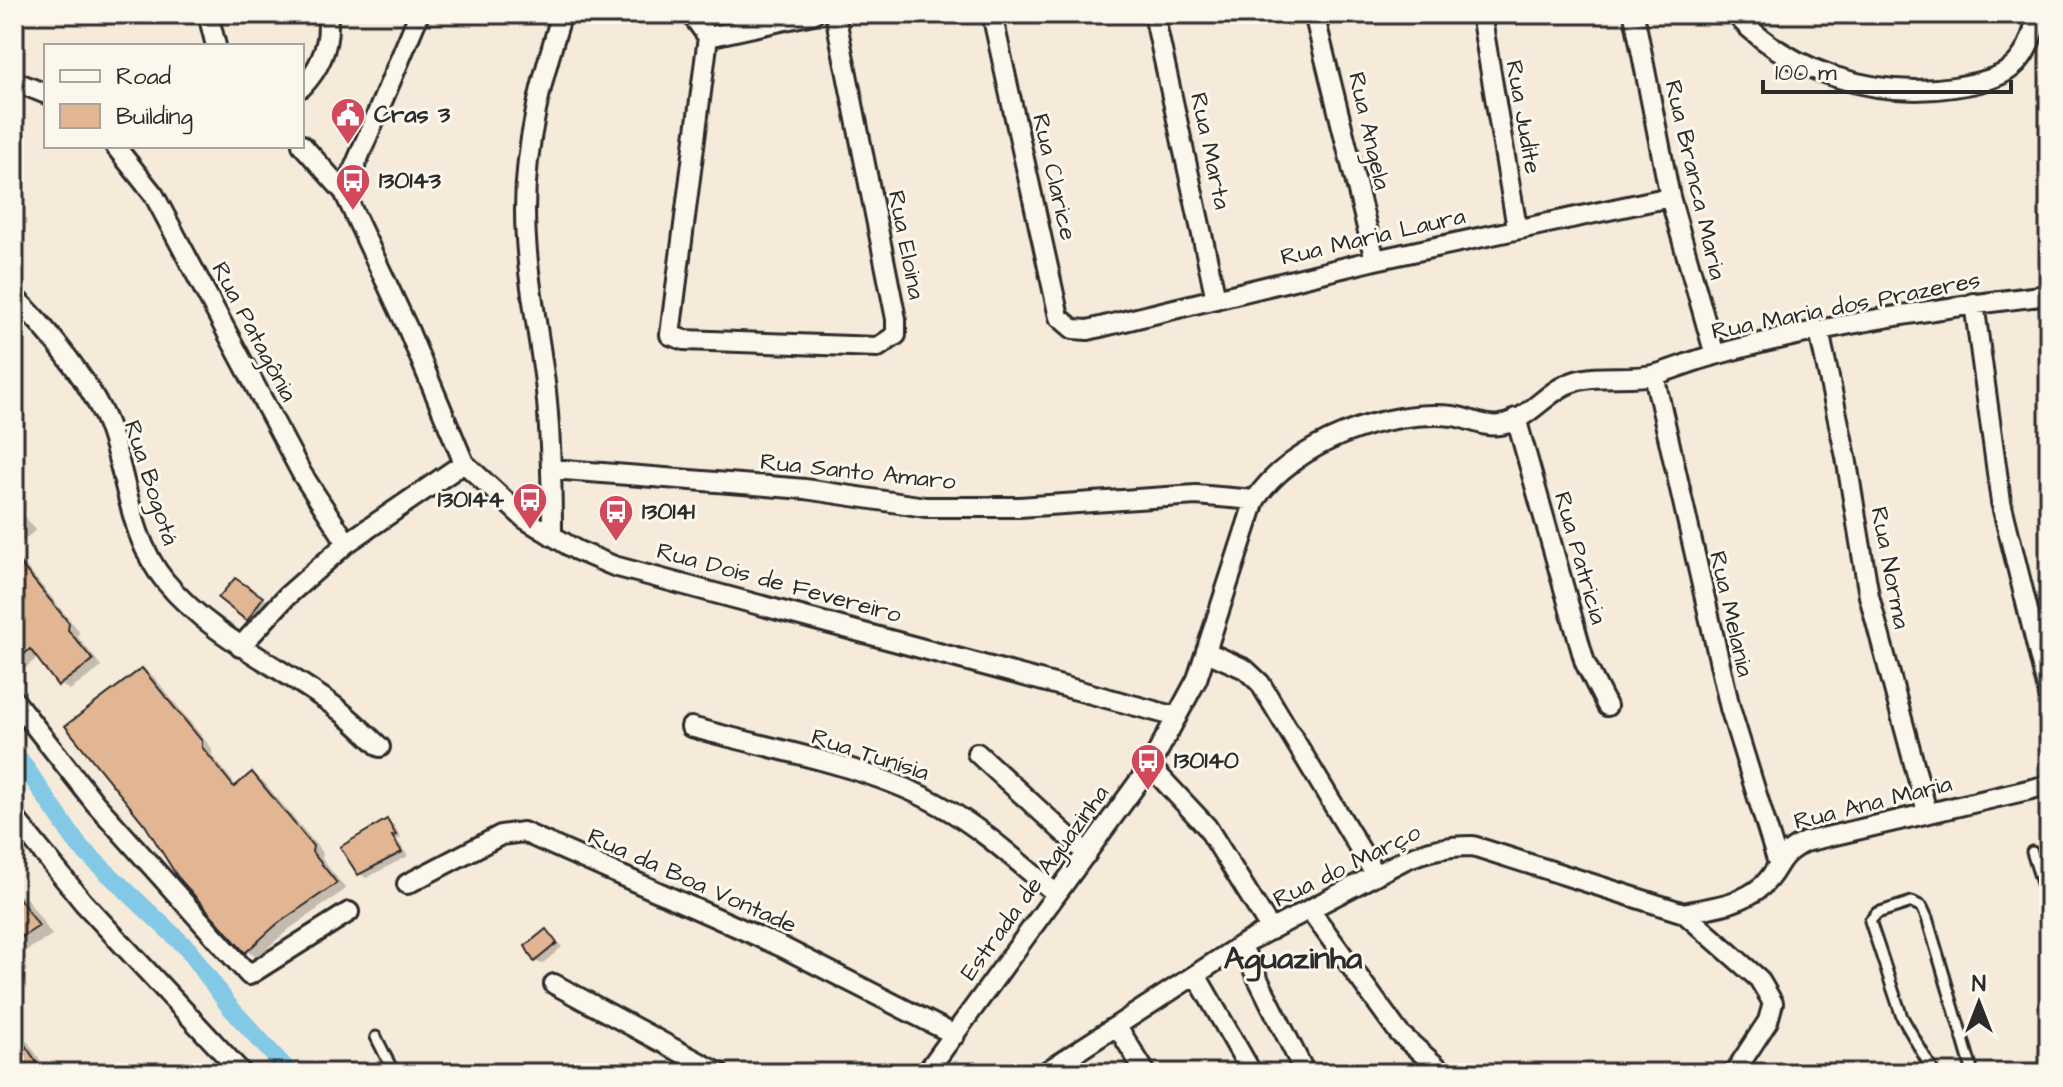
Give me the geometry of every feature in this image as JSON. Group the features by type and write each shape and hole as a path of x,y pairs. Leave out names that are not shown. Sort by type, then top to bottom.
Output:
{"street":[{"path":"208,14 216,44"},
{"path":"304,84 322,58 328,33 327,14"},
{"path":"344,192 419,14"},
{"path":"552,536 552,469 546,390 527,269 525,208 536,115 562,14"},
{"path":"691,14 708,37 813,14"},
{"name":"Rua Eloina","path":"708,37 670,335 684,340 878,347 896,335 890,279 835,14"},
{"name":"Rua Clarice","path":"992,14 1059,317 1073,329 1088,330"},
{"name":"Rua Marta","path":"1154,14 1216,299"},
{"name":"Rua Angela","path":"1314,14 1375,260"},
{"name":"Rua Judite","path":"1481,14 1517,228"},
{"name":"Rua Branca Maria","path":"1634,14 1670,197 1715,355"},
{"path":"1735,14 1759,37 1807,65 1872,87 1908,92 2001,77 2026,53 2037,14"},
{"path":"18,82 44,93"},
{"name":"Rua Dois de Fevereiro","path":"304,147 344,192 408,329 464,463 508,506 552,536 614,566 1177,717"},
{"name":"Rua Patagônia","path":"117,148 154,195 302,474 347,543"},
{"name":"Rua Maria Laura","path":"1088,330 1375,260 1670,197"},
{"name":"Rua Maria dos Prazeres","path":"1654,375 1715,355 1819,331 1974,303 2049,295"},
{"name":"Rua Bogotá","path":"14,297 90,391 106,421 148,557 192,609 240,647 337,708 380,747"},
{"path":"1974,303 2001,502 2049,695"},
{"name":"Rua Norma","path":"1819,331 1875,623 1927,812"},
{"name":"Estrada de Aguazinha","path":"926,1073 1150,766 1207,652 1239,543 1255,500 1265,486 1336,437 1392,417 1455,416 1489,426 1503,425 1571,382 1654,375"},
{"name":"Rua Melania","path":"1654,375 1730,708 1777,860"},
{"name":"Rua Patricia","path":"1516,418 1585,663 1607,706"},
{"path":"240,647 287,596 347,543 464,463"},
{"name":"Rua Santo Amaro","path":"552,469 805,489 925,507 1019,507 1196,495 1255,500"},
{"path":"1207,652 1245,669 1260,683 1375,874"},
{"path":"14,700 95,803 249,975 349,912"},
{"name":"Rua Tunísia","path":"691,727 911,791 975,827 1055,893"},
{"path":"977,753 1087,854"},
{"path":"1150,766 1207,827 1271,930"},
{"name":"Rua Ana Maria","path":"1684,913 1733,903 1748,896 1764,885 1777,860 1786,851 1805,842 2049,785"},
{"path":"14,817 83,902 242,1073"},
{"name":"Rua da Boa Vontade","path":"407,884 501,835 523,832 782,947 955,1035"},
{"name":"Rua do Março","path":"1044,1073 1065,1068 1118,1028 1241,945 1375,874 1431,848 1473,846 1684,913 1759,979 1773,1003 1768,1021 1734,1073"},
{"path":"1310,910 1399,1033 1444,1073"},
{"path":"1241,945 1305,1073"},
{"path":"1196,975 1252,1073"},
{"path":"554,984 719,1073"},
{"path":"1118,1028 1146,1073"}],"lane":[{"path":"2032,852 2049,905"},
{"path":"1934,1073 1902,1017 1870,921 1877,913 1912,902 1922,907 1927,918 1973,1073"},
{"path":"376,1037 394,1073"}],"building":[{"path":"14,556 69,623 68,630 93,660 58,686 30,649 14,663"},
{"path":"235,578 263,597 247,621 218,598"},
{"path":"142,668 202,741 202,747 234,787 252,772 313,846 312,852 337,883 277,924 245,953 177,876 145,825 65,726"},
{"path":"387,819 396,835 392,836 402,852 358,875 340,847"},
{"path":"14,891 39,926 14,942"},
{"path":"546,929 557,943 534,962 525,946"},
{"path":"14,1029 44,1073 14,1073"}],"waterway":[{"path":"14,751 79,846 188,949 229,1006 290,1073"}],"place":[{"name":"Cras 3","path":"348,146"},
{"name":"130143","path":"353,212"},
{"name":"130144","path":"530,531"},
{"name":"130141","path":"616,543"},
{"name":"130140","path":"1148,792"}],"district":[{"name":"Aguazinha","path":"1293,958"}]}
